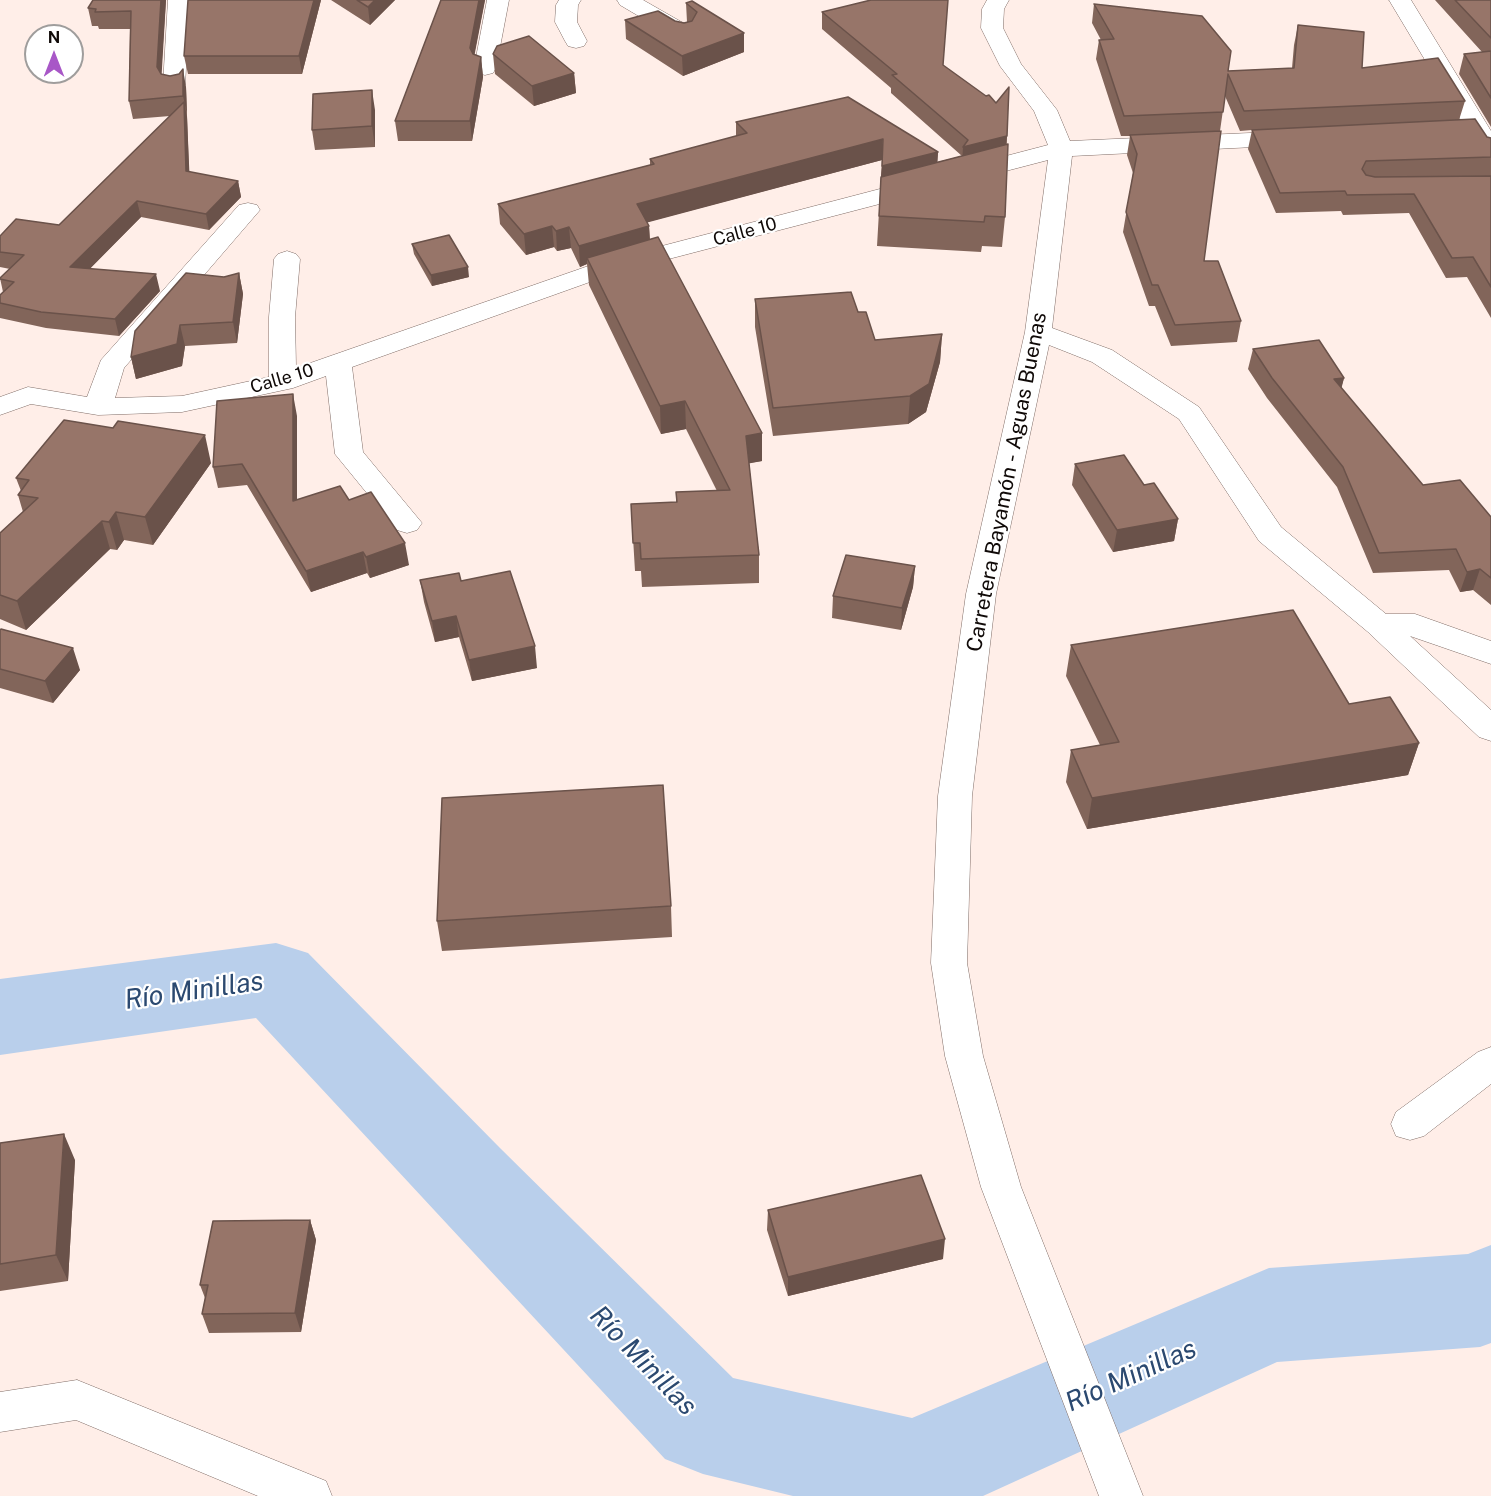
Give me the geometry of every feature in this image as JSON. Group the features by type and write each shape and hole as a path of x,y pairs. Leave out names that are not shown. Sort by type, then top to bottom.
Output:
{"street":[{"path":"174,85 179,0"},
{"path":"485,68 498,0"},
{"path":"570,0 567,5 566,22 576,41"},
{"path":"628,0 684,33"},
{"name":"Carretera Bayamón - Aguas Buenas","path":"998,0 993,9 992,28 1011,66 1045,110 1061,149 1038,332 981,594 955,796 949,963 964,1056 1001,1187 1121,1496"},
{"path":"1400,0 1465,129 1491,150"},
{"name":"Calle 10","path":"0,389 98,407 182,404 283,382 606,268 1061,149 1322,136"},
{"path":"98,407 111,366 248,210"},
{"path":"283,382 282,317 287,259"},
{"path":"1038,332 1102,356 1189,413 1270,534 1379,625 1491,729"},
{"path":"338,362 349,454 407,523"},
{"path":"0,407 28,395"},
{"path":"1379,625 1415,625 1491,653"},
{"path":"1410,1124 1491,1063"},
{"path":"0,1412 77,1400 310,1496"}],"building":[{"path":"93,0 161,0 157,67 161,74 170,76 179,74 183,69 183,96 129,101 131,11 95,12 96,9 88,8"},
{"path":"188,0 314,0 299,56 184,56"},
{"path":"357,0 375,0 368,7"},
{"path":"441,0 479,0 470,48 473,54 481,57 470,121 395,121"},
{"path":"871,0 948,0 943,65 986,96 989,95 996,103 1009,87 1007,136 963,147 968,140 892,75 897,74 822,12"},
{"path":"1455,0 1491,0 1491,38"},
{"path":"692,1 744,33 682,56 625,20 658,11 675,21 684,23 692,21 697,12 686,3"},
{"path":"1094,4 1202,16 1231,51 1228,71 1294,68 1298,25 1364,32 1362,68 1438,58 1465,101 1244,111 1228,74 1223,112 1124,116 1099,40 1114,39"},
{"path":"529,36 574,73 532,86 493,54 497,46"},
{"path":"1491,51 1491,98 1464,54"},
{"path":"372,90 372,126 312,130 313,94"},
{"path":"848,97 938,152 882,166 883,139 637,204 649,226 579,246 569,227 556,231 552,226 524,234 498,204 654,164 650,159 747,133 736,122"},
{"path":"184,102 186,171 238,181 206,214 137,201 70,267 156,274 115,319 41,312 0,303 0,295 14,282 0,278 24,255 0,252 0,236 16,219 59,225"},
{"path":"1475,119 1487,137 1491,138 1491,157 1366,161 1362,169 1366,175 1375,177 1491,176 1491,287 1473,257 1452,258 1414,194 1347,195 1345,191 1280,193 1252,130"},
{"path":"1221,131 1204,261 1218,261 1241,321 1175,325 1158,285 1152,285 1126,212 1137,154 1130,135"},
{"path":"1008,144 1005,217 985,216 984,222 879,216 881,177"},
{"path":"449,235 468,267 431,275 412,244"},
{"path":"658,237 762,433 746,436 759,555 641,559 640,543 633,543 631,504 677,502 676,492 730,490 685,401 660,406 587,258"},
{"path":"186,273 224,277 239,273 233,322 180,325 177,344 131,357 135,331"},
{"path":"851,292 858,312 866,312 875,340 942,334 929,384 910,396 773,408 755,299"},
{"path":"1319,340 1344,378 1334,379 1423,485 1460,480 1491,517 1491,578 1480,569 1467,572 1456,549 1379,553 1343,467 1272,378 1253,349"},
{"path":"293,394 293,501 340,486 349,500 371,492 405,543 366,557 363,552 306,571 242,464 213,467 217,401"},
{"path":"64,420 113,428 118,421 205,435 145,517 116,512 109,522 102,521 17,601 0,595 0,533 38,498 18,495 29,480 16,478"},
{"path":"1124,455 1144,485 1154,483 1178,519 1117,530 1075,464"},
{"path":"846,555 915,566 902,608 833,596"},
{"path":"510,571 535,646 469,660 456,616 432,621 420,580 459,573 461,581"},
{"path":"1293,610 1349,704 1390,697 1419,743 1092,798 1071,750 1119,742 1071,645"},
{"path":"1,629 73,648 45,681 0,669"},
{"path":"663,785 671,906 437,921 442,798"},
{"path":"64,1134 56,1255 0,1264 0,1143"},
{"path":"921,1175 945,1239 788,1277 768,1210"},
{"path":"310,1220 295,1313 202,1314 208,1285 200,1285 213,1221"}],"waterway":[{"name":"Río Minillas","path":"0,1017 276,979 703,1423 914,1472 1269,1315 1480,1300 1491,1292"}]}
